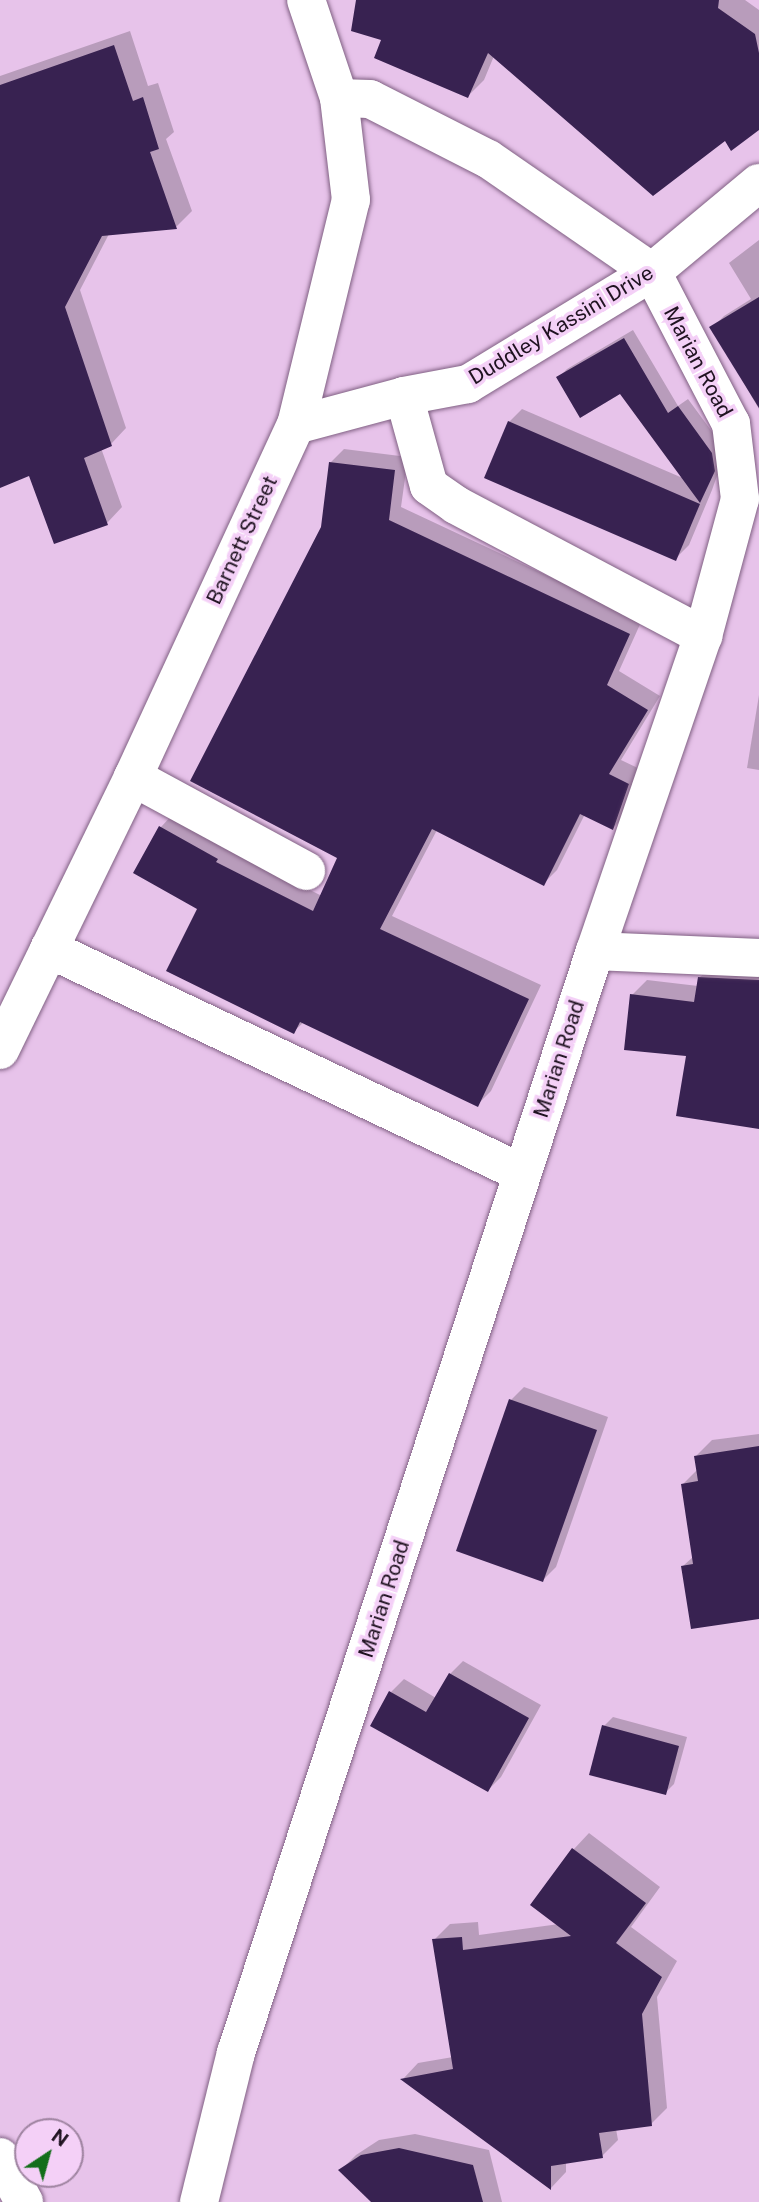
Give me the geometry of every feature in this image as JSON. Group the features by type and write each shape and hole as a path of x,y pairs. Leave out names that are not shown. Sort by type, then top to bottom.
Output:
{"street":[{"name":"Barnett Street","path":"0,1050 133,777 296,425 351,200 339,98 306,0"},
{"name":"Marian Road","path":"199,2202 236,2053 595,951 703,636 740,499 731,424 652,272 488,159 370,99 339,98"},
{"name":"Duddley Kassini Drive","path":"296,425 404,396 468,384 652,272 759,183"},
{"path":"404,396 429,486 456,505 703,636"},
{"path":"133,777 306,871"},
{"path":"49,949 522,1173"},
{"path":"595,951 759,958"},
{"path":"0,2157 24,2202"}],"building":[{"path":"356,0 719,0 718,8 755,34 759,53 759,130 731,151 725,141 653,196 488,53 468,98 374,58 381,40 351,31"},
{"path":"114,45 133,101 143,97 159,149 150,152 177,229 102,236 65,307 112,446 84,458 108,525 54,544 29,476 0,488 0,85"},
{"path":"759,297 759,408 709,327"},
{"path":"624,338 668,413 678,406 712,453 715,471 700,503 620,394 580,418 556,377"},
{"path":"508,421 700,504 676,561 484,478"},
{"path":"329,462 395,470 389,520 630,634 607,685 648,710 609,774 629,784 613,830 580,814 544,886 432,829 380,929 529,999 478,1107 300,1022 294,1034 166,971 197,909 133,873 159,826 218,859 216,862 313,911 337,858 190,781 321,527"},
{"path":"698,977 759,980 759,1129 676,1116 686,1056 624,1050 630,994 694,1002"},
{"path":"509,1399 597,1430 543,1582 456,1551"},
{"path":"759,1446 759,1619 691,1629 681,1566 693,1564 681,1484 698,1481 694,1456"},
{"path":"449,1673 529,1718 488,1792 370,1726 389,1691 426,1712"},
{"path":"602,1725 679,1746 666,1795 589,1775"},
{"path":"572,1848 646,1903 616,1943 662,1977 642,2014 652,2126 599,2133 603,2158 551,2166 551,2190 400,2079 453,2069 432,1939 462,1937 463,1950 571,1936 530,1905"},
{"path":"399,2148 473,2165 483,2202 371,2202 338,2170 361,2155"}]}
